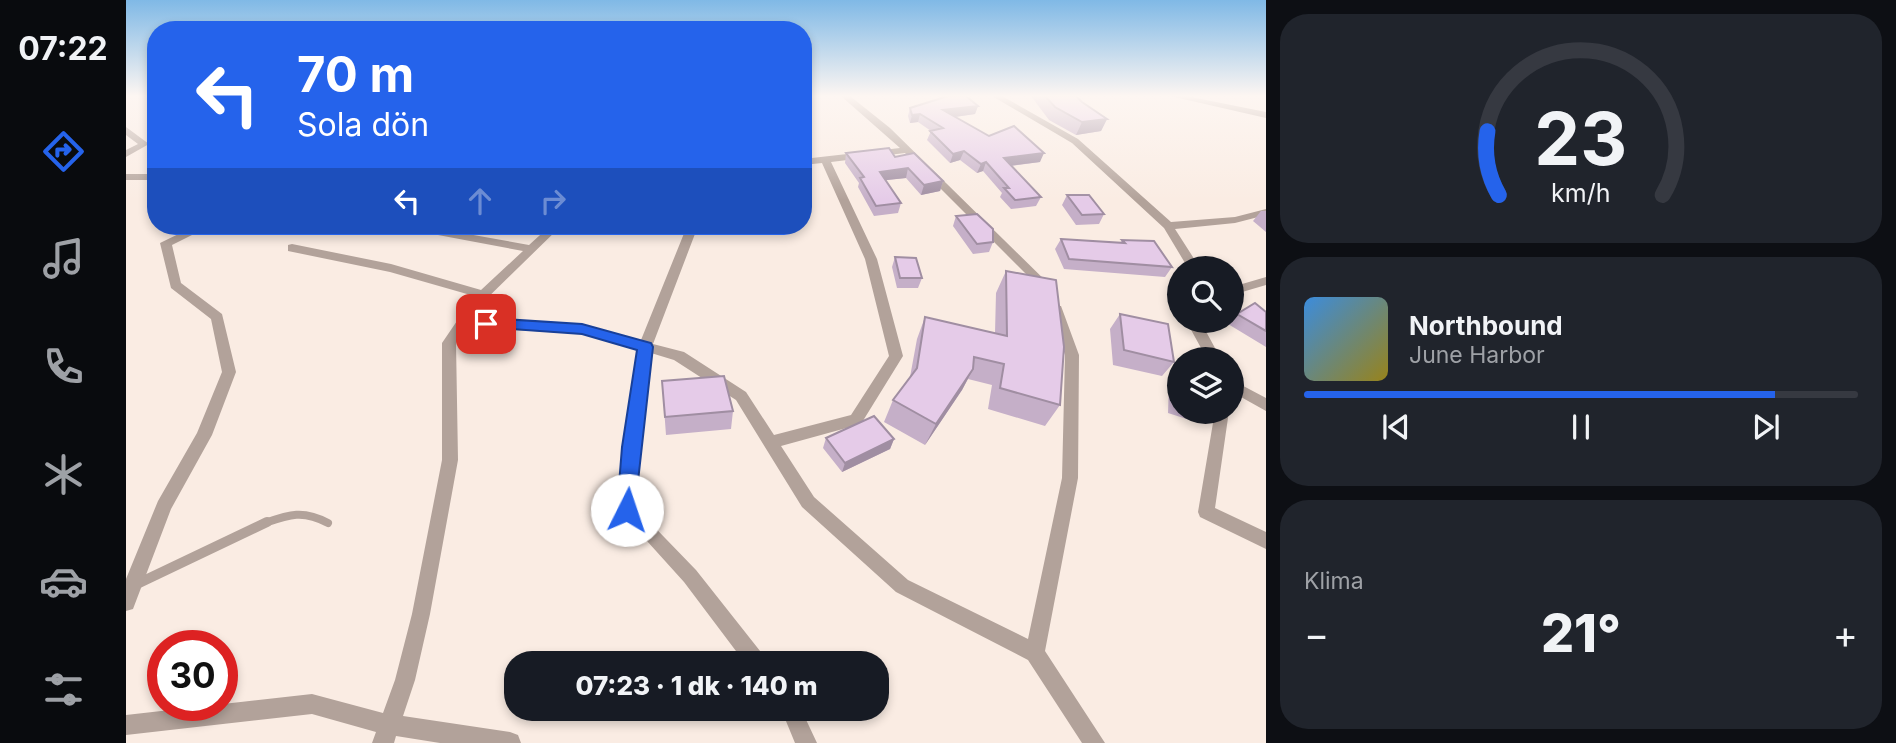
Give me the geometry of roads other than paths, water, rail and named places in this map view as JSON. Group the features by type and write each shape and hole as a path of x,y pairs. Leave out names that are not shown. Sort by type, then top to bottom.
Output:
{"street":[{"path":"126,154 144,144 127,131"},
{"path":"885,131 1047,285 1072,355 1070,478 1035,653"},
{"path":"1057,131 1075,141 1168,226 1187,256"},
{"path":"812,161 908,150"},
{"path":"770,442 856,420 896,356 871,259 825,159"},
{"path":"126,177 147,177"},
{"path":"1168,226 1235,220 1266,212"},
{"path":"126,603 164,506 204,435 229,372 217,317 175,285 166,243 184,235"},
{"path":"456,235 532,249"},
{"path":"387,734 421,614 450,460 449,343 484,295 547,235"},
{"path":"690,235 646,347 631,447 627,510 691,576 748,651"},
{"path":"292,248 391,268 484,295"},
{"path":"1244,287 1266,281"},
{"path":"462,322 582,329 679,356 741,396 808,502 902,586 1035,653 1094,743"},
{"path":"1244,392 1266,405"},
{"path":"1220,424 1206,512 1266,541"},
{"path":"126,725 312,704 387,734 510,743"},
{"path":"796,721 806,743"}],"lane":[{"path":"134,586 202,555 248,529 297,512 311,514 328,523"}]}
